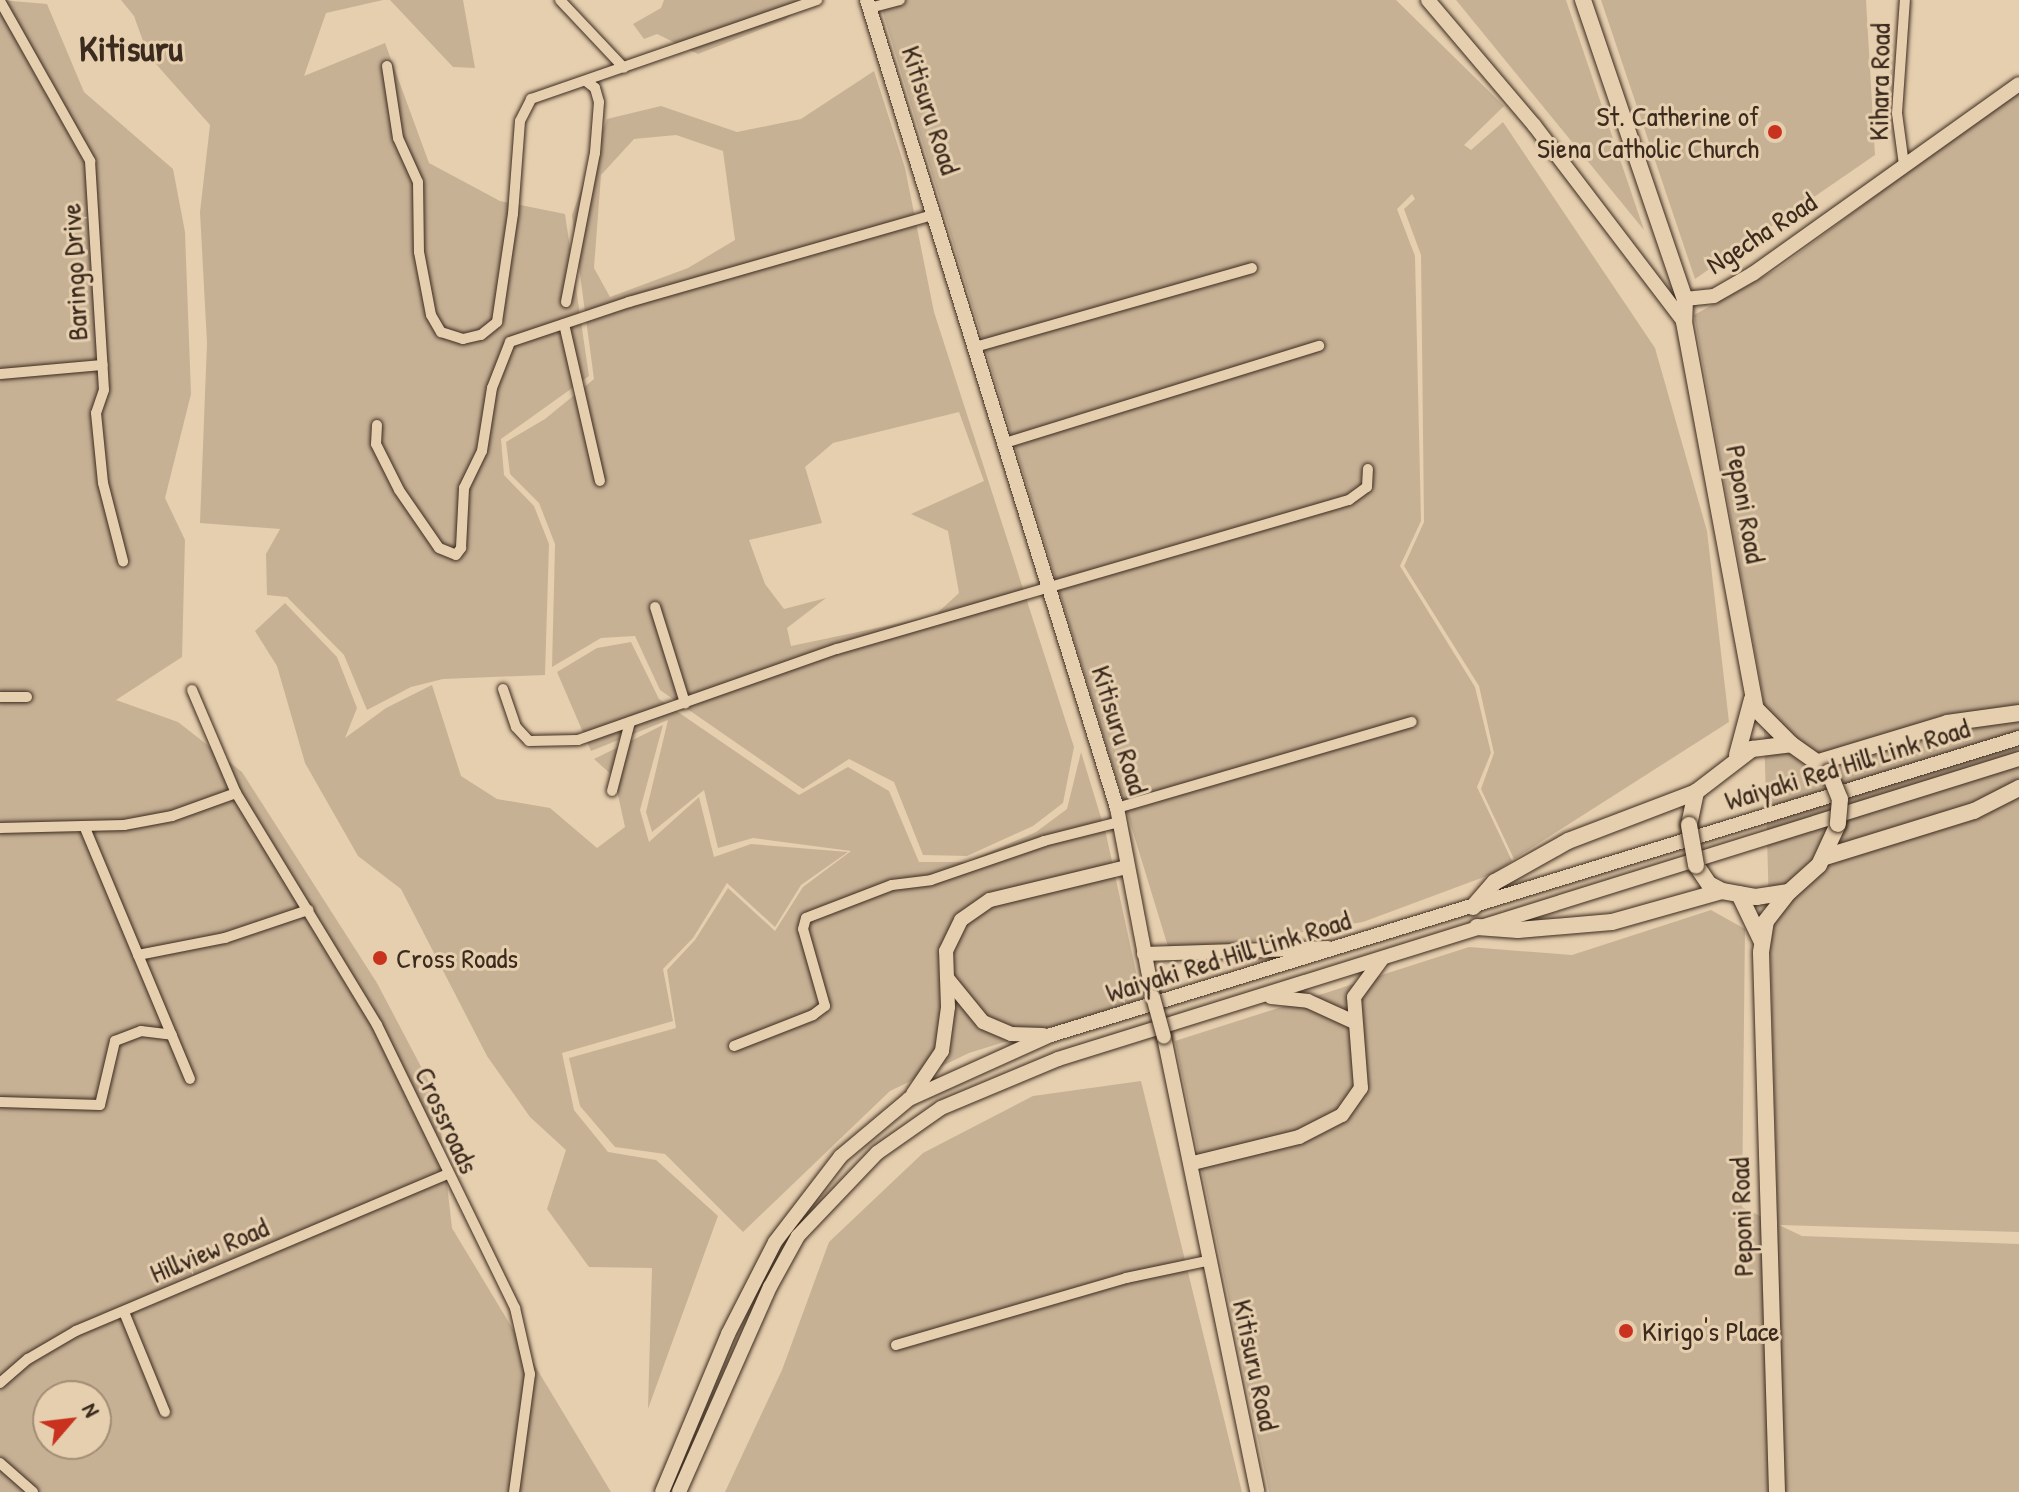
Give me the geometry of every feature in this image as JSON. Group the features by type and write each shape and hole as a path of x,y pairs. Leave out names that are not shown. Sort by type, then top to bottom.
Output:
{"main road":[{"path":"1428,0 1534,125 1684,322"},
{"path":"1583,0 1685,299"},
{"name":"Kitisuru Road","path":"869,4 936,214 1118,815 1153,997 1193,1163 1207,1261 1257,1492"},
{"name":"Ngecha Road","path":"1684,322 1685,299 1714,296 1754,273 2019,84"},
{"name":"Peponi Road","path":"1684,322 1753,696 1765,720 1791,744"},
{"name":"Peponi Road","path":"1737,755 1753,696"},
{"path":"1824,767 1947,723 2019,713"},
{"name":"Waiyaki Red Hill Link Road","path":"662,1492 728,1334 775,1242 841,1156 909,1099 1051,1035 1347,947 2019,738"},
{"path":"1473,907 1495,882 1576,836 1696,792 1737,755 1791,744 1824,767 1840,799 1838,824 1825,857 1789,892 1731,893 1612,922 1518,930 1477,927"},
{"name":"Waiyaki Red Hill Link Road","path":"679,1492 784,1260 815,1214 877,1153 941,1108 1009,1076 2019,759"},
{"path":"1825,857 1974,811 2019,788"},
{"path":"1696,792 1689,825 1696,865 1709,884 1731,893"},
{"path":"909,1099 942,1051 949,939 980,904 1126,867"},
{"name":"Peponi Road","path":"1777,1492 1761,941 1770,913 1789,892"},
{"name":"Peponi Road","path":"1731,893 1761,941"},
{"path":"1144,954 1347,947"},
{"path":"1193,1163 1299,1137 1342,1115 1361,1088 1354,1022 1357,989 1384,957"},
{"path":"947,978 973,1013 994,1028 1011,1034 1051,1035"},
{"path":"1257,997 1308,1001 1354,1022"}],"street":[{"path":"560,0 624,68"},
{"path":"387,66 398,138 418,182 419,252 431,315 441,332 463,339 481,335 497,322 522,110 531,99 817,0"},
{"path":"869,4 900,0"},
{"name":"Kihara Road","path":"1904,165 1897,113 1905,0"},
{"name":"Baringo Drive","path":"0,1 88,150 94,183 104,394 96,408 103,483 123,561"},
{"path":"566,302 595,153 599,102 595,88 586,81"},
{"path":"377,425 376,444 391,477 439,548 456,555 461,548 461,500 482,451 500,358 516,338 936,214"},
{"path":"975,347 1252,268"},
{"path":"564,324 600,481"},
{"path":"1005,443 1319,346"},
{"path":"0,374 103,365"},
{"path":"503,689 516,727 536,743 578,740 1048,584 1349,500 1367,487 1368,469"},
{"path":"655,607 685,703"},
{"name":"Crossroads","path":"192,690 236,793 377,1025 445,1175 515,1308 529,1356 514,1492"},
{"path":"0,697 27,697"},
{"path":"612,791 630,722"},
{"path":"734,1046 813,1015 825,1006 824,989 803,929 806,918 892,885 931,880 1118,815 1412,722"},
{"path":"0,828 85,828 172,816 236,793"},
{"path":"85,828 190,1079"},
{"path":"138,955 225,938 308,910"},
{"path":"0,1102 100,1105 115,1041 141,1031 172,1035"},
{"name":"Hillview Road","path":"0,1383 40,1352 124,1312 445,1175"},
{"path":"896,1345 1099,1285 1207,1261"},
{"path":"124,1312 165,1412"},
{"path":"0,1463 33,1492"}],"shaded area":[{"path":"0,0 47,4 84,92 173,169 185,232 191,394 165,498 185,540 182,657 116,700 178,722 242,772 377,983 437,1097 452,1228 611,1492 0,1492"},
{"path":"121,0 383,0 326,13 304,76 385,43 429,163 500,201 565,214 589,376 501,439 504,475 534,506 549,544 545,675 443,679 411,687 367,710 344,655 287,597 267,595 266,554 280,529 200,523 207,343 200,212 210,125 148,55 134,16"},
{"path":"390,0 463,0 475,68 453,67"},
{"path":"664,0 809,0 785,20 698,54 657,34 644,39 633,24 661,8"},
{"path":"879,0 1396,0 1504,106 1464,145 1471,150 1503,122 1655,348 1707,531 1729,722 1514,859 1481,789 1494,753 1479,686 1404,566 1424,522 1421,255 1404,209 1415,199 1412,194 1397,209 1415,256 1421,521 1400,566 1475,687 1491,753 1477,787 1512,861 1492,874 1363,922 1239,943 1173,963"},
{"path":"1456,0 1566,0 1644,230"},
{"path":"1601,0 1866,0 1875,155 1695,279"},
{"path":"874,71 905,168 934,312 1074,747 1063,803 1033,826 967,856 923,855 894,782 849,759 803,789 660,690 635,636 601,638 552,667 555,544 539,503 510,474 506,442 545,419 594,379 572,215 607,119 661,106 737,132 801,119","holes":["676,135 723,151 735,240 688,268 610,297 594,268 601,175 634,139","959,412 984,481 911,514 948,531 959,593 934,616 791,646 787,628 826,598 784,609 765,584 749,540 822,523 805,467 833,443"]},
{"path":"2019,88 2019,1232 1779,1225 1802,1236 2019,1244 2019,1492 1269,1492 1175,1041 1469,947 1572,955 1711,910 1745,929 1742,1207 1778,1225 1763,696 1694,315 1779,268"},
{"path":"285,603 337,657 357,708 345,738 386,708 432,685 461,776 497,799 550,808 597,848 625,827 614,777 594,759 663,725 640,810 649,842 699,797 714,857 751,844 848,852 801,885 775,927 727,883 693,938 663,969 673,1021 562,1053 574,1110 608,1152 656,1160 718,1216 648,1409 652,1268 589,1267 547,1209 566,1150 530,1117 487,1056 401,889 358,856 305,763 277,666 255,631"},
{"path":"631,642 659,699 799,795 848,767 889,791 919,862 967,862 1036,832 1067,809 1081,752 1106,834 1142,999 969,1053 890,1091 743,1232 665,1154 615,1147 580,1106 569,1058 676,1028 667,970 695,940 728,888 775,931 803,887 851,851 753,838 718,848 704,790 652,832 646,812 668,720 591,751 557,672 597,648"},
{"path":"1141,1081 1242,1492 725,1492 782,1370 829,1242 923,1153 1033,1096"}],"place":[{"name":"St. Catherine of Siena Catholic Church","path":"1775,132"},
{"name":"Cross Roads","path":"380,958"},
{"name":"Kirigo's Place","path":"1626,1331"}],"district":[{"name":"Kitisuru","path":"131,48"}]}
